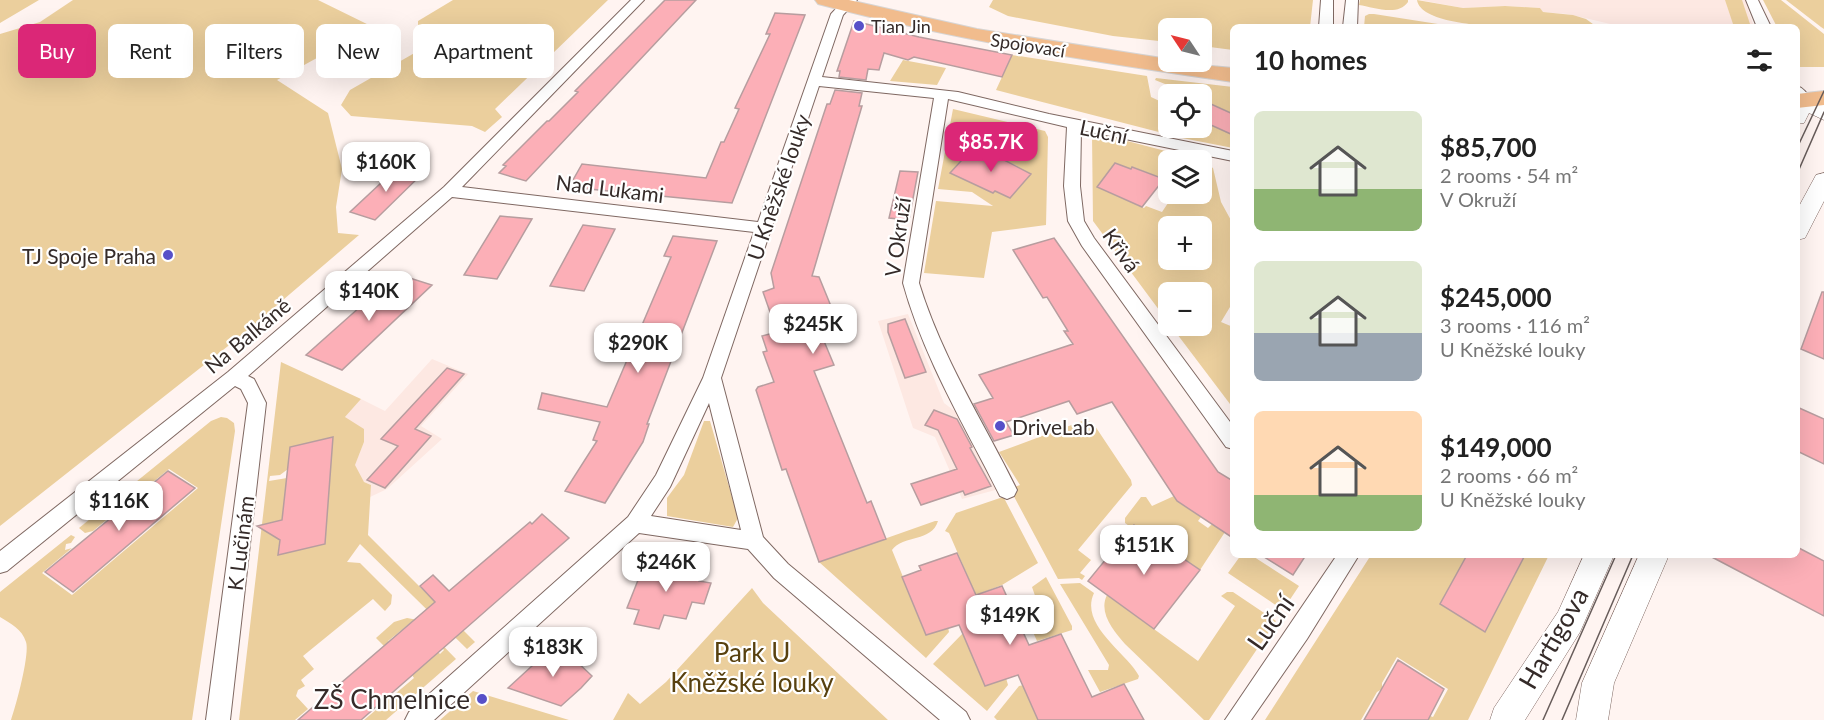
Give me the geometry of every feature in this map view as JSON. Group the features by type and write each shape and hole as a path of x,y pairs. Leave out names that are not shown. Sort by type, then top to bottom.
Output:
{"main road":[{"name":"Spojovací","path":"825,0 848,3 925,26 1034,47 1230,75"},
{"name":"Spojovací","path":"882,0 933,12 1054,34 1158,50"},
{"path":"1212,56 1230,59"},
{"path":"1800,226 1824,180"},
{"name":"Hartigova","path":"1506,720 1569,622 1598,558"},
{"path":"1592,720 1598,683 1653,558"}],"street":[{"name":"Na Balkáně","path":"0,564 234,377 449,191 638,0"},
{"path":"1326,24 1327,0"},
{"path":"1350,24 1352,0"},
{"path":"1752,0 1763,24"},
{"name":"U Kněžské louky","path":"417,720 635,523 663,481 712,378 816,81 837,14 848,3"},
{"path":"816,81 941,96"},
{"name":"Luční","path":"941,96 958,96 1074,124 1230,155"},
{"name":"V Okruží","path":"941,96 911,283 918,313 934,348 1007,490"},
{"name":"Křivá","path":"1074,124 1072,186 1076,221 1101,260 1230,437"},
{"name":"Nad Lukami","path":"449,191 765,228"},
{"name":"K Lučinám","path":"218,720 258,403 248,384 234,377"},
{"path":"712,378 754,541 781,571 958,720"},
{"path":"635,523 754,541"},
{"name":"Luční","path":"1236,720 1299,632 1347,558"}],"shaded area":[{"path":"1420,0 1745,0 1753,24 1610,24 1568,14 1542,12 1540,8 1505,6 1463,8"},
{"path":"908,314 944,403 960,415 999,489 962,499 935,437 913,428 878,321"},
{"path":"432,359 468,374 421,426 442,439 387,489 370,497 371,485 364,482 355,470 355,464 364,442 345,417 361,399 385,411"}],"green space":[{"path":"0,0 39,0 0,23"},
{"name":"TJ Spoje Praha","path":"73,0 318,0 367,24 316,24 316,58 304,65 304,24 205,24 205,78 281,78 277,80 328,113 342,169 336,207 338,233 359,235 242,335 0,526 0,34 18,29 18,78 96,78 96,24 33,24"},
{"path":"453,0 608,0 554,52 554,24 418,24 418,21"},
{"path":"993,0 1313,0 1310,24 1230,24 1230,50 1212,47 1212,18 1158,18 1158,41 1113,36 1008,16 989,7"},
{"path":"1360,0 1408,0 1408,2 1404,7 1385,10 1359,5"},
{"path":"1417,0 1463,8 1505,6 1540,8 1543,12 1573,15 1593,24 1469,24 1443,19 1425,11"},
{"path":"1725,0 1742,0 1750,24 1733,24"},
{"path":"1763,0 1781,0 1824,34 1824,67 1800,67 1800,24 1775,24"},
{"path":"1786,0 1824,0 1824,29 1821,27"},
{"path":"1374,14 1438,24 1364,24 1365,16"},
{"path":"413,54 413,78 527,78 495,109 502,117 485,132 472,126 351,116 341,105 350,90 371,78 401,78 401,61"},
{"path":"1012,55 1147,76 1151,97 1158,100 1158,132 996,90"},
{"path":"903,60 946,68 937,85 890,81"},
{"path":"1156,78 1207,84 1165,84 1155,80"},
{"path":"1212,85 1230,87 1230,113 1212,105"},
{"path":"953,109 1045,131 1048,137 1046,225 992,232 984,278 924,273 936,201 993,206 972,192 938,189","holes":["971,150 986,156 991,150 998,152 1004,160 1031,174 1010,198 995,191 993,193 951,173"]},
{"path":"1212,126 1230,134 1230,147 1182,138 1212,138"},
{"path":"1092,135 1108,136 1162,150 1158,150 1158,177 1115,163 1098,187 1144,208 1146,206 1162,212 1167,204 1212,204 1213,168 1221,202 1230,218 1230,307 1221,322 1230,326 1230,404 1179,336 1212,336 1212,282 1158,282 1158,309 1093,221"},
{"path":"281,362 361,399 345,417 364,429 364,442 355,465 364,482 371,485 368,535 475,642 467,649 360,544 347,562 360,563 392,595 391,604 385,611 373,599 303,656 314,669 301,680 305,686 298,690 296,696 308,709 295,720 239,720","holes":["333,438 278,554 281,530 273,536 268,533 273,528 263,530 264,525 282,522 287,478 269,481 270,476 280,475 288,469 291,447"]},
{"path":"221,417 234,423 235,431 192,720 11,720 22,680 27,648 19,630 0,617 0,592 71,535 75,537 71,543 66,544 65,550 72,548 42,573 72,595 198,488 169,469 142,491 143,486 136,487 129,493 126,490 211,421"},
{"path":"1085,420 1093,423 1131,480 1132,485 1078,550 1091,560 1080,573 1085,576 1082,580 1079,578 1058,579 1010,489 1020,485 999,452"},
{"path":"704,421 710,421 738,518 733,527 667,516 667,498 684,475"},
{"path":"118,496 128,502 93,531 85,533 79,528"},
{"path":"1174,496 1201,517 1198,521 1208,528 1212,524 1225,532 1200,570 1135,525 1132,528 1125,523 1125,518 1141,497 1146,497 1152,506"},
{"path":"1004,498 1038,563 1002,585 976,595 949,533 945,531 956,513"},
{"path":"938,521 930,532 903,542 892,550 926,633 948,627 949,632 926,658 819,562"},
{"path":"1239,558 1256,558 1299,586 1283,610 1228,573"},
{"path":"1369,558 1465,558 1440,604 1485,632 1523,558 1548,558 1468,720 1428,720 1430,716 1433,717 1448,689 1397,657 1382,683 1382,689 1377,692 1361,720 1265,720"},
{"path":"1046,577 1072,630 1037,641 1028,621 1042,616 1032,587"},
{"path":"1080,583 1094,593 1091,605 1098,627 1133,667 1139,676 1138,679 1100,692 1088,670 1108,670 1109,665 1060,584"},
{"name":"Park U Kněžské louky","path":"752,588 763,603 888,720 613,720 628,693 640,704 666,682"},
{"path":"1227,592 1233,592 1276,621 1209,720 1204,720 1125,644 1108,621 1104,608 1105,602 1107,595 1198,661 1235,606 1221,596"},
{"path":"407,618 418,620 456,659 386,720 364,720 414,678 412,675 438,652 440,654 444,650 414,620 388,641 390,643 385,647 376,638 394,622"},
{"path":"963,633 1006,678 1008,685 987,711 933,664"},
{"path":"1024,685 1039,720 997,720 994,717 1019,686"},
{"name":"ZŠ Chmelnice","path":"473,691 569,720 440,720"}],"building":[{"path":"665,0 696,0 526,181 499,173 506,166 503,165 578,92 575,91"},
{"path":"775,13 805,15 732,203 569,187 582,164 706,178 721,142 724,142 739,109 735,108 770,34 766,34"},
{"path":"854,21 919,37 1012,55 1002,77 914,57 908,60 884,53 879,70 868,69 866,80 839,77 840,71 837,71"},
{"path":"835,90 862,93 859,106 862,106 812,276 819,277 835,316 816,322 834,365 814,371 867,503 871,501 886,539 819,562 786,469 782,470 756,390 758,387 774,382 763,352 767,351 762,336 777,332 763,292 774,288 771,273 827,104 830,104"},
{"path":"1212,105 1230,113 1230,134 1212,126"},
{"path":"971,150 986,155 990,151 1006,157 1004,160 1031,174 1010,198 995,191 993,193 950,173"},
{"path":"1115,163 1158,177 1158,187 1142,207 1097,187"},
{"path":"398,167 423,173 375,220 350,212"},
{"path":"900,171 918,172 909,220 889,218"},
{"path":"500,216 532,219 497,279 464,275"},
{"path":"583,225 615,229 584,291 550,286"},
{"path":"673,236 717,241 647,424 649,424 643,442 605,503 565,491 597,441 593,440 600,422 538,409 542,393 607,407 671,257 664,256"},
{"path":"1054,238 1218,472 1230,479 1230,536 1177,501 1112,402 1077,414 1069,401 1006,422 1014,435 994,441 974,404 993,398 979,375 1073,344 1064,331 1068,331 1047,297 1043,298 1013,250"},
{"path":"397,274 432,285 342,370 306,355"},
{"path":"1822,292 1824,292 1824,359 1801,349"},
{"path":"905,319 926,372 905,378 888,332 888,324"},
{"path":"447,368 464,374 415,429 431,436 385,488 367,480 398,446 381,439"},
{"path":"1800,408 1824,419 1824,464 1800,452"},
{"path":"934,410 957,419 991,486 965,495 963,491 921,505 911,484 957,469 938,430 925,425"},
{"path":"333,437 325,544 278,555 280,540 257,526 282,520 290,447"},
{"path":"168,471 195,488 73,592 45,572"},
{"path":"542,514 569,538 361,720 298,720 435,602 420,586 433,575 449,591"},
{"path":"1134,525 1200,570 1154,629 1088,581"},
{"path":"1800,549 1824,561 1824,616 1714,558 1800,558"},
{"path":"957,553 976,595 1002,586 1029,645 1061,634 1092,697 1124,684 1144,720 1038,720 1018,675 985,686 959,625 926,635 902,577 921,570 919,566"},
{"path":"1266,558 1304,558 1293,575"},
{"path":"1465,558 1523,558 1485,632 1440,604"},
{"path":"662,559 690,564 687,572 702,575 699,581 711,583 704,604 692,602 686,619 664,615 659,629 634,624 639,610 627,608 644,565 658,567"},
{"path":"557,643 592,676 581,688 561,706 508,688"},
{"path":"1398,660 1444,689 1428,720 1364,720"}],"tram line":[{"path":"1800,142 1824,91"},
{"path":"1800,167 1824,112"},
{"path":"1543,720 1615,558"},
{"path":"1562,720 1632,558"}],"place":[{"name":"Tian Jin","path":"859,26"},
{"name":"TJ Spoje Praha","path":"168,255"},
{"name":"DriveLab","path":"1000,426"},
{"name":"ZŠ Chmelnice","path":"482,699"}]}
